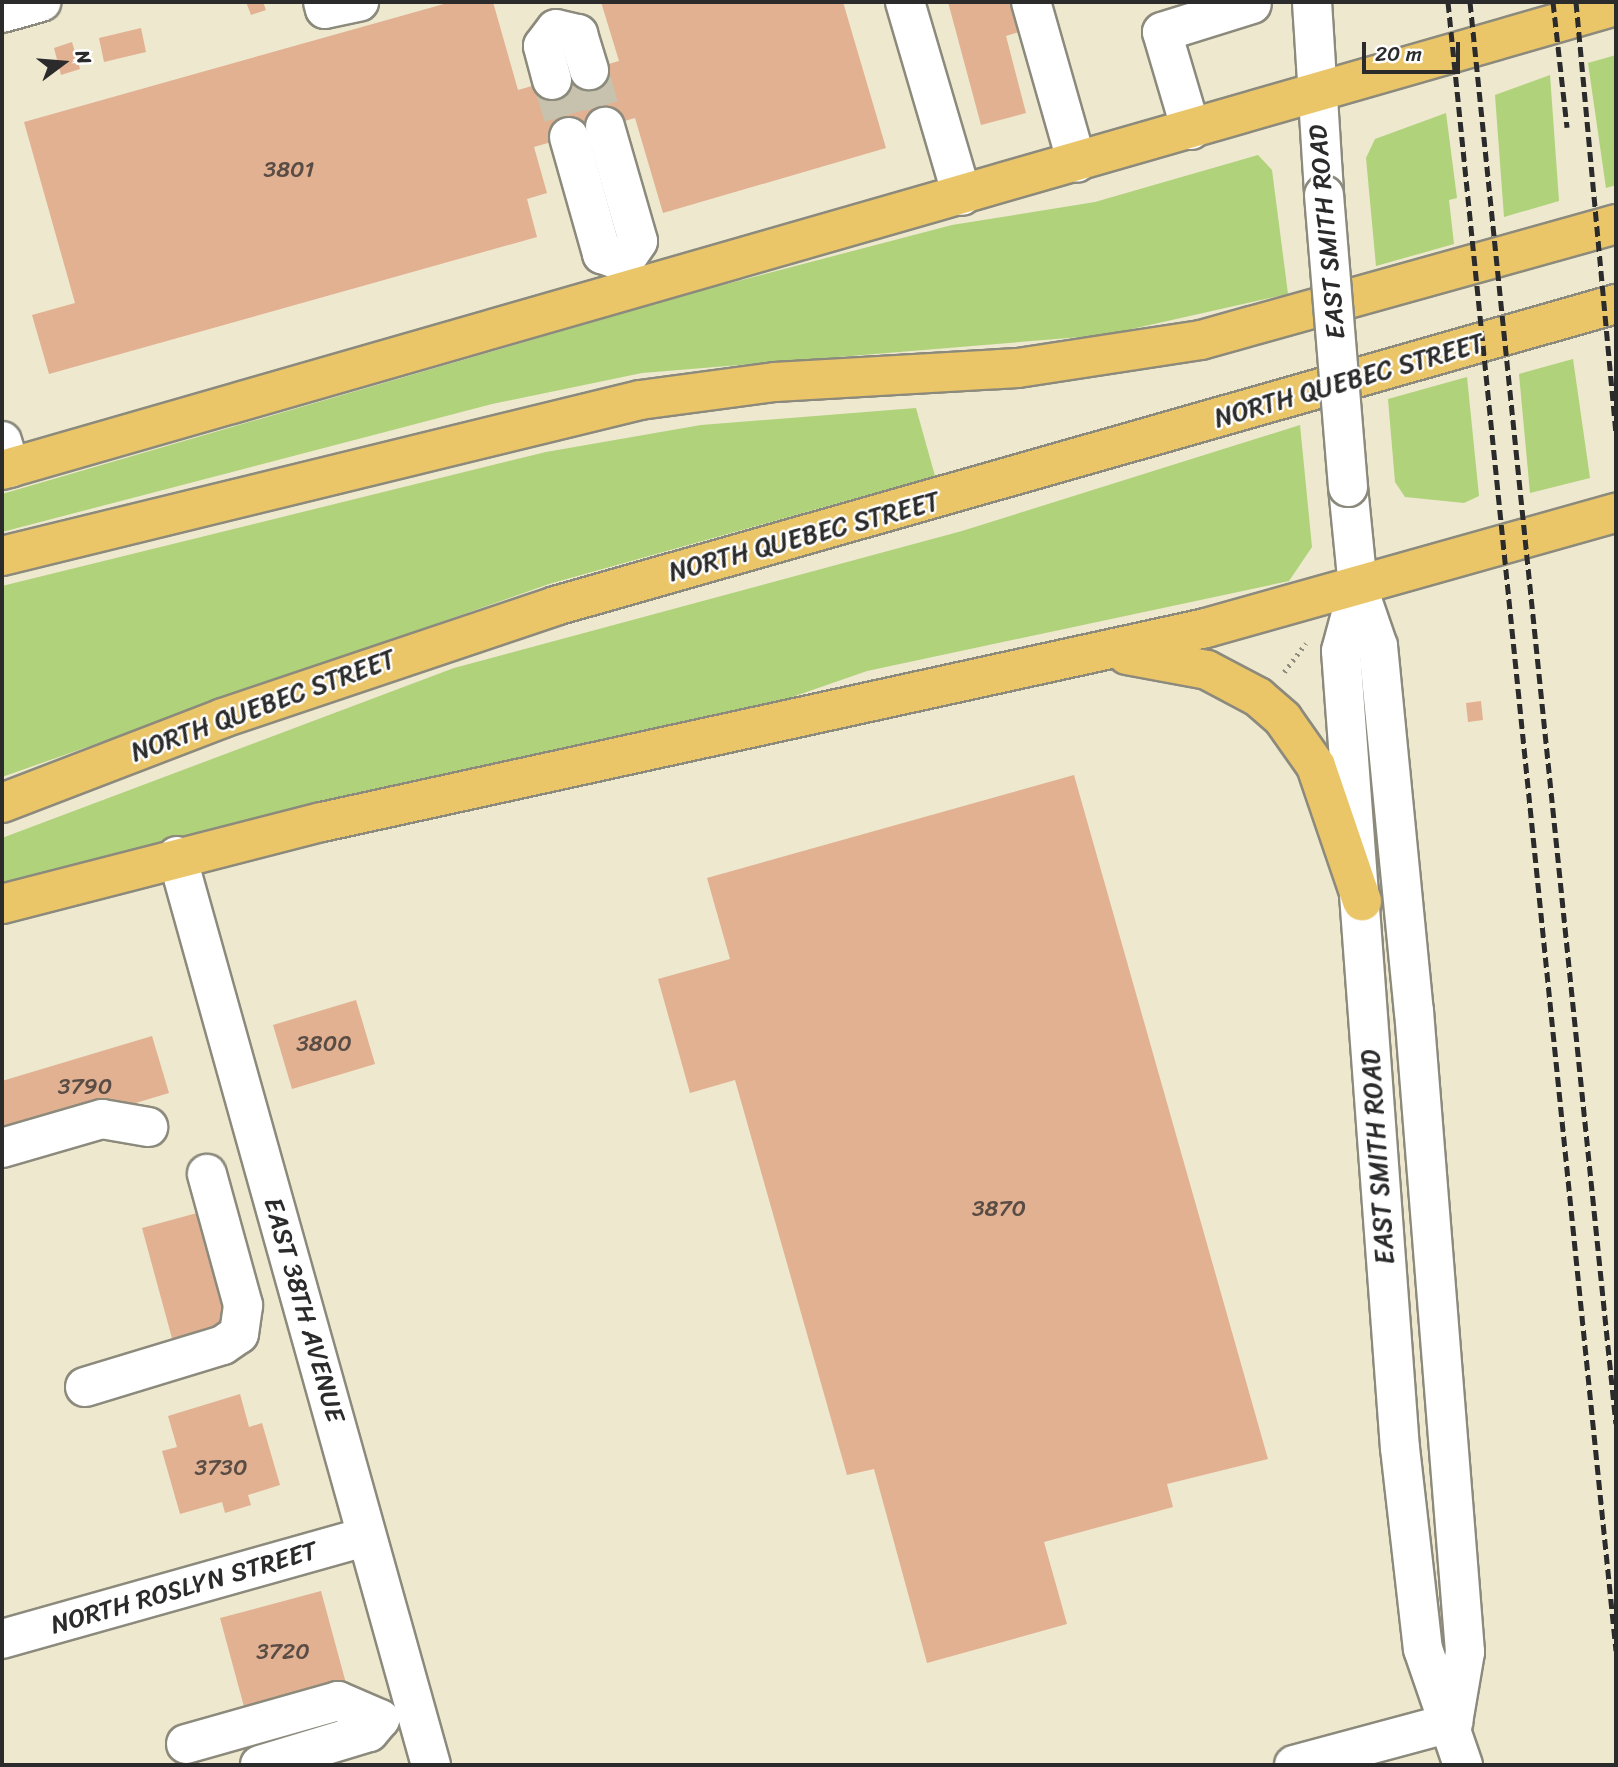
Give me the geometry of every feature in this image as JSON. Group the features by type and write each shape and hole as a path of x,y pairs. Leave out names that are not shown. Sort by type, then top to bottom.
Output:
{"main road":[{"path":"4,460 628,276 962,196 1616,6"},
{"path":"2,556 640,400 775,382 1018,368 1201,340 1616,224"},
{"name":"NORTH QUEBEC STREET","path":"2,803 223,718 555,606 1616,304"},
{"path":"2,905 177,856 1090,653 1358,588 1616,513"},
{"path":"1090,653 1152,657 1207,670 1258,697 1283,719 1315,766 1362,901"}],"street":[{"path":"2,13 41,2"},
{"path":"323,2 325,9 359,2"},
{"path":"905,2 962,196"},
{"path":"1031,2 1077,163"},
{"path":"1191,130 1161,32 1253,2"},
{"name":"EAST SMITH ROAD","path":"1312,2 1316,94 1358,588 1378,646 1415,1011 1465,1652 1453,1722"},
{"path":"552,80 543,46 552,15 578,34 589,70"},
{"path":"569,137 602,254 628,276 638,241 605,127"},
{"name":"EAST SMITH ROAD","path":"1358,588 1341,651 1362,901 1400,1448 1423,1649 1453,1722 1463,1765"},
{"name":"EAST 38TH AVENUE","path":"177,856 366,1536 388,1720 431,1765"},
{"path":"2,1149 102,1119 148,1127"},
{"path":"85,1387 223,1345 239,1335 243,1305 206,1174"},
{"name":"NORTH ROSLYN STREET","path":"2,1639 366,1536"},
{"path":"189,1754 338,1701 388,1720"},
{"path":"266,1765 388,1720"},
{"path":"320,1765 347,1757 388,1720"},
{"path":"1294,1765 1453,1722"}],"path":[{"path":"1278,679 1313,634"}],"green space":[{"path":"1616,55 1616,185 1606,188 1588,63"},
{"path":"1550,75 1559,201 1504,217 1495,95"},
{"path":"1446,113 1457,198 1449,200 1454,244 1376,266 1366,158 1375,139"},
{"path":"1258,155 1272,170 1288,294 1105,335 642,373 492,404 2,532 2,494 696,292 952,225 1095,202"},
{"path":"1573,359 1590,478 1530,493 1519,374"},
{"path":"1467,377 1479,496 1464,503 1405,497 1395,482 1388,399"},
{"path":"916,408 935,476 549,584 2,777 2,586 546,452 701,425"},
{"path":"1300,425 1312,547 1289,581 867,671 723,721 2,890 2,838 454,668 962,531"}],"building":[{"path":"246,2 263,2 266,10 251,15"},
{"path":"451,2 493,2 518,90 619,61 601,2 843,2 886,148 663,213 635,118 534,147 547,193 527,199 537,237 49,374 32,315 75,303 24,122"},
{"path":"948,2 1011,2 1019,32 1006,36 1026,113 981,125"},
{"path":"141,28 146,52 104,62 99,38"},
{"path":"72,42 80,69 61,75 54,48"},
{"path":"1481,701 1483,720 1468,722 1466,703"},
{"path":"1074,775 1268,1459 1167,1484 1173,1507 1044,1542 1067,1624 927,1663 874,1469 847,1475 735,1080 690,1093 658,979 730,959 707,878"},
{"path":"356,1000 375,1064 292,1089 273,1025"},
{"path":"152,1036 169,1093 2,1143 2,1081"},
{"path":"197,1213 228,1326 173,1342 142,1228"},
{"path":"240,1394 249,1427 262,1423 280,1485 248,1495 251,1505 225,1513 222,1502 180,1514 162,1451 177,1447 168,1416"},
{"path":"321,1591 347,1687 321,1694 337,1757 301,1765 284,1704 246,1714 220,1618"}],"tunnel":[{"path":"589,70 605,127"},
{"path":"552,80 569,137"}],"railway":[{"path":"1448,2 1616,1650"},
{"path":"1470,2 1616,1424"},
{"path":"1553,2 1567,127"},
{"path":"1576,2 1616,433"}]}
